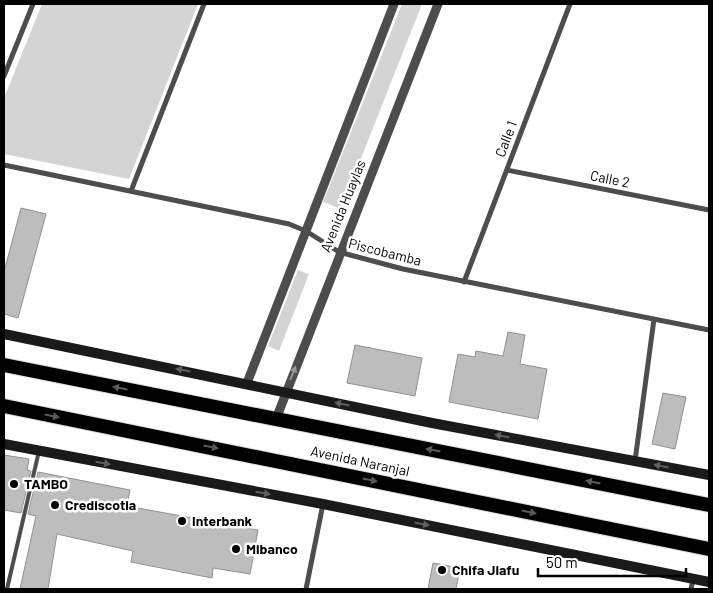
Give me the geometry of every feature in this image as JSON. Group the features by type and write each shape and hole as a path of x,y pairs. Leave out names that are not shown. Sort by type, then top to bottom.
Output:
{"highway":[{"name":"Avenida Naranjal","path":"4,364 709,505"},
{"name":"Avenida Naranjal","path":"4,406 709,549"}],"main road":[{"path":"4,334 432,423 709,475"},
{"path":"4,444 323,504 709,582"}],"street":[{"path":"4,76 33,4"},
{"path":"131,191 204,4"},
{"name":"Avenida Huaylas","path":"247,383 394,4"},
{"name":"Avenida Huaylas","path":"276,419 339,252 438,4"},
{"name":"Calle 1","path":"464,282 570,4"},
{"name":"Piscobamba","path":"4,165 288,224 306,231 339,252 464,282 709,330"},
{"name":"Calle 2","path":"507,170 709,210"},
{"path":"636,461 654,319"},
{"path":"306,589 323,504"},
{"path":"691,589 693,578"}],"lane":[{"path":"7,589 39,451"}],"shaded area":[{"path":"42,4 198,4 129,179 4,154 4,98"},
{"path":"402,4 422,4 341,209 323,202"},
{"path":"298,270 309,274 279,351 268,346"}],"building":[{"path":"21,208 46,214 18,318 4,314 4,272"},
{"path":"508,332 525,335 520,364 547,369 538,419 449,402 458,354 475,357 476,351 503,356"},
{"path":"355,345 422,358 415,396 347,383"},
{"path":"663,393 686,397 675,449 652,444"},
{"name":"TAMBO","path":"4,455 29,459 27,470 31,471 21,513 4,510"},
{"path":"38,472 130,490 127,506 258,530 250,574 213,568 212,578 131,562 133,551 57,534 48,589 20,589 36,516 28,514"},
{"path":"433,563 460,568 456,589 428,589"}],"place":[{"name":"TAMBO","path":"14,484"},
{"name":"Crediscotia","path":"55,505"},
{"name":"Interbank","path":"182,521"},
{"name":"Mibanco","path":"236,549"},
{"name":"Chifa Jiafu","path":"442,570"}]}
